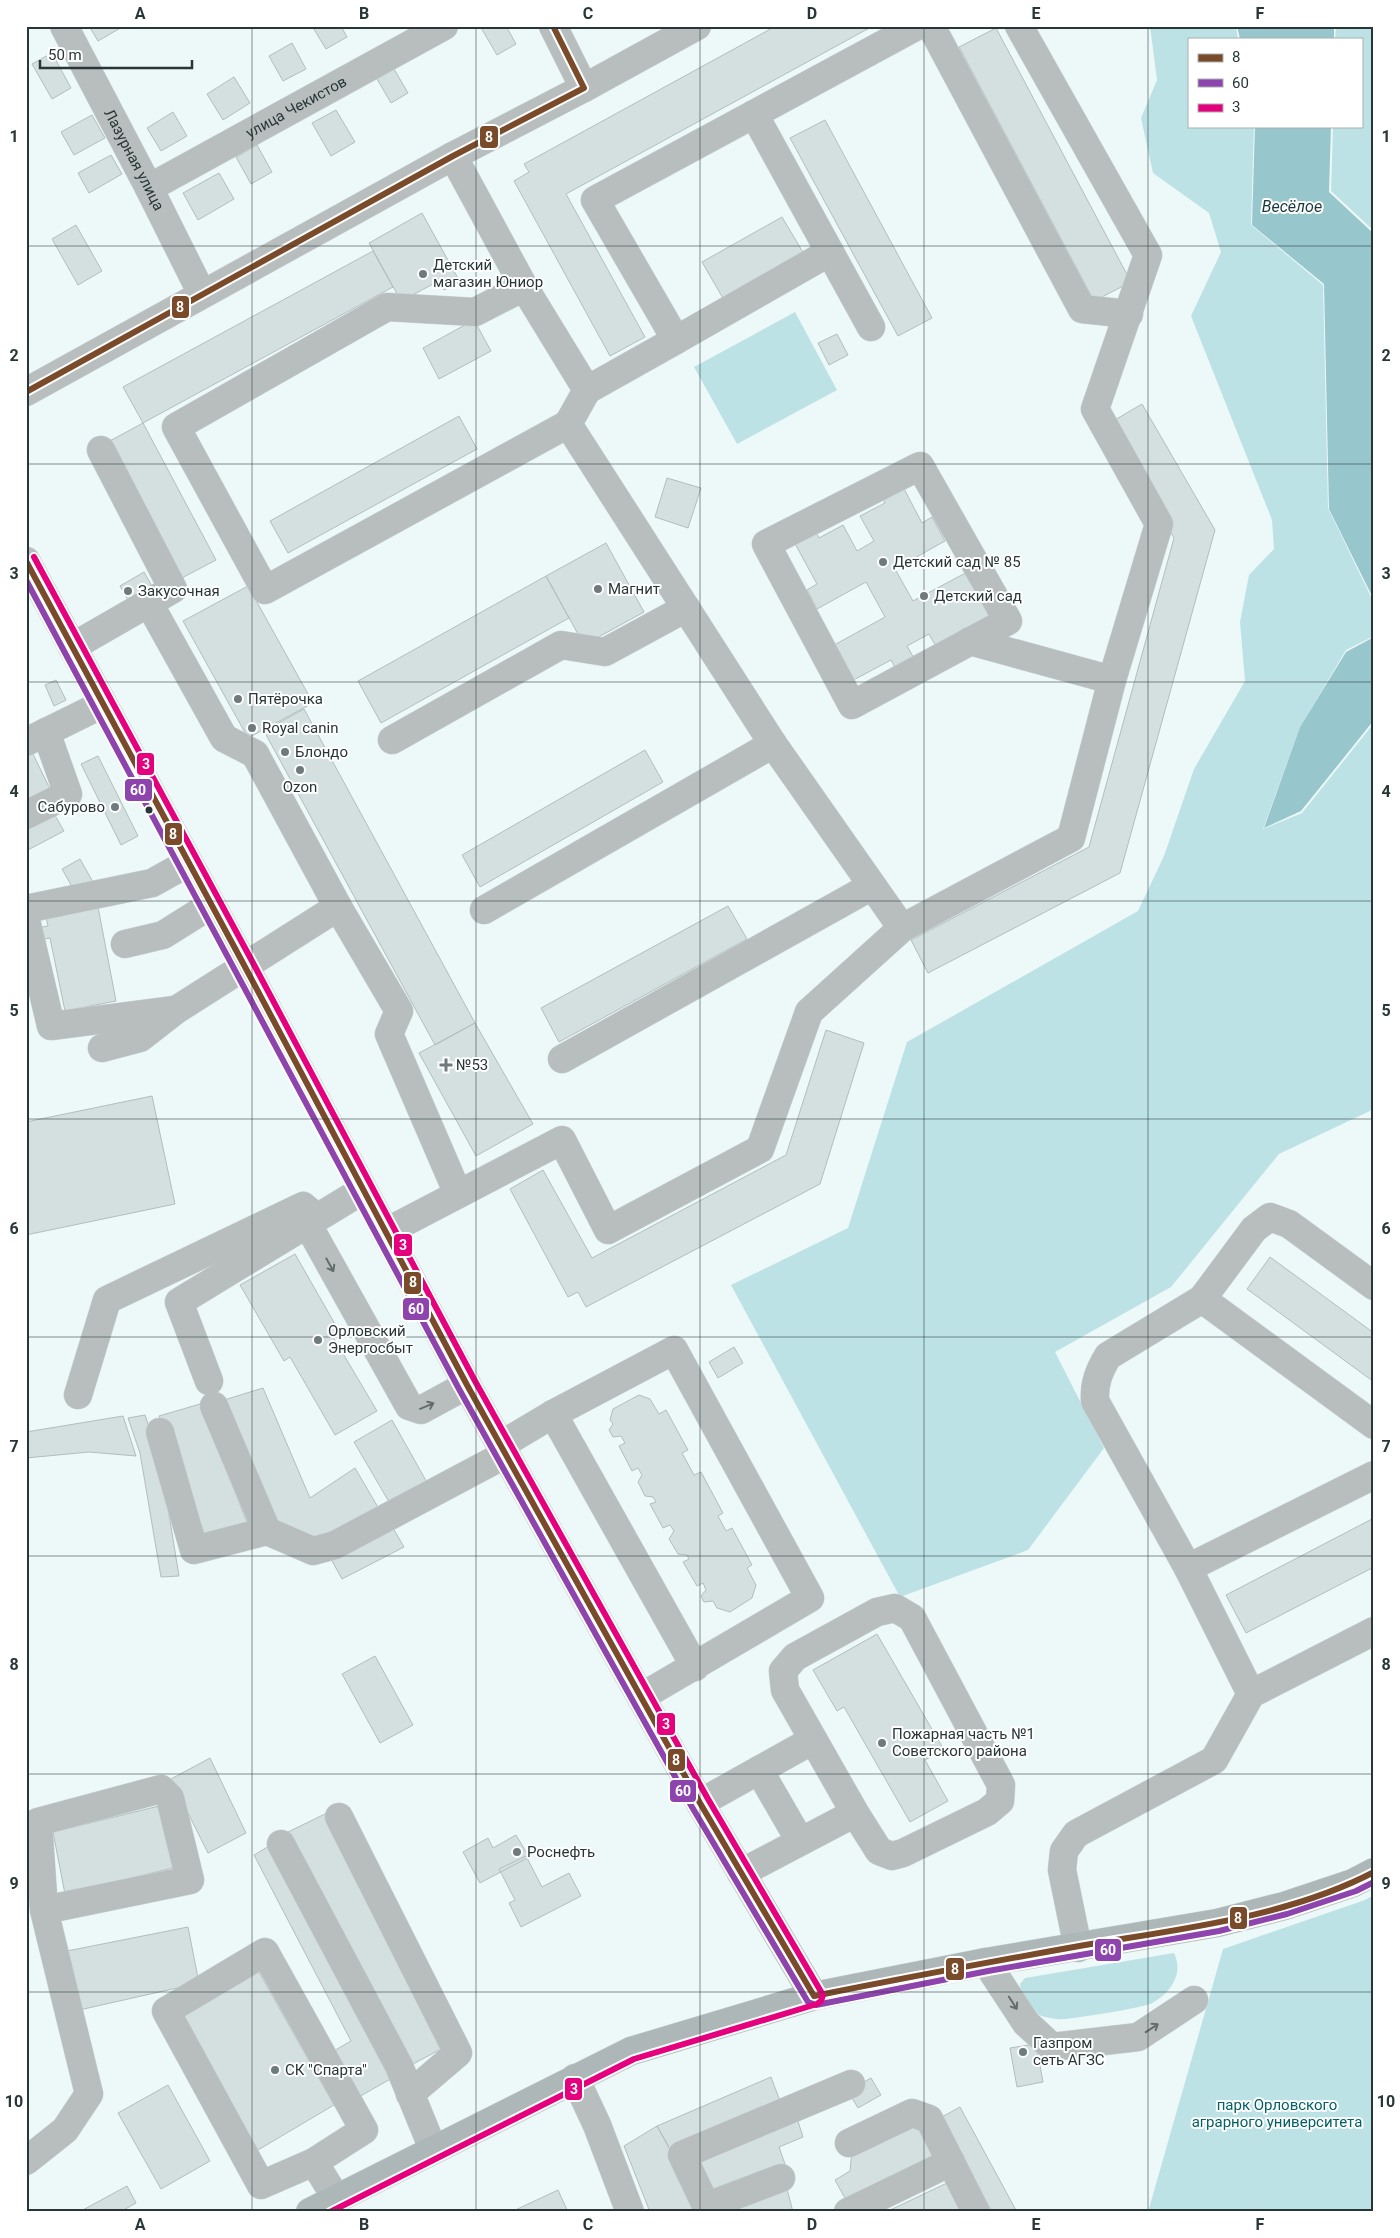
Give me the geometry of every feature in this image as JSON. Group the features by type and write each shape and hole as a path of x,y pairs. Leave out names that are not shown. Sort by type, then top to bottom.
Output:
{"main road":[{"path":"310,2212 433,2148 631,2051 814,1996 986,1962 1078,1948 1216,1923 1274,1909 1353,1883 1374,1872"}],"street":[{"name":"Лазурная улица","path":"64,26 202,294"},
{"name":"улица Чекистов","path":"149,188 444,26"},
{"path":"552,26 584,88"},
{"path":"26,392 453,156 584,88 697,26"},
{"path":"676,340 595,200 918,26"},
{"path":"931,26 1082,308 1128,314"},
{"path":"386,1232 562,1140 608,1230 760,1149 809,1012 902,928 1071,838 1112,680 1159,524 1095,408 1148,255 1019,26"},
{"path":"754,114 871,327"},
{"path":"453,156 524,287 587,390"},
{"path":"524,287 475,312 387,307 176,427 265,590 568,424 587,390 830,252"},
{"path":"568,424 773,744 902,928"},
{"path":"72,647 150,605 174,589 101,450"},
{"path":"970,641 1008,621 920,466 766,544 852,706 970,641 1112,680"},
{"path":"26,561 244,965 467,1385 700,1803 814,1996"},
{"path":"150,605 224,738 255,754 338,907 399,1011 389,1034 458,1194"},
{"path":"392,740 561,645 605,652 686,608"},
{"path":"26,816 68,794 36,737 103,704"},
{"path":"484,910 773,744"},
{"path":"26,909 152,883 188,863"},
{"path":"562,1059 872,886"},
{"path":"125,944 163,935 211,905"},
{"path":"102,1048 140,1038 176,1010 244,965 338,907"},
{"path":"26,920 51,1026 176,1010"},
{"path":"267,1532 211,1394 179,1302 363,1190"},
{"path":"78,1395 107,1300 303,1206 409,1406 420,1410 467,1385"},
{"path":"1251,1694 1188,1568 1095,1401 1094,1386 1099,1370 1108,1356 1202,1298 1254,1229 1270,1217 1289,1224 1374,1286"},
{"path":"1202,1298 1374,1425"},
{"path":"160,1432 194,1550 267,1532 313,1551 335,1545 503,1449 553,1414 674,1350 810,1598 641,1697"},
{"path":"553,1414 695,1667"},
{"path":"1188,1568 1374,1475"},
{"path":"895,1608 912,1618 1001,1785 1000,1801 987,1812 904,1853 892,1856 878,1851 854,1814 785,1690 783,1671 795,1657 877,1612 895,1608"},
{"path":"1078,1948 1062,1870 1064,1851 1076,1834 1214,1760 1251,1694 1374,1631"},
{"path":"700,1803 813,1740"},
{"path":"759,1770 800,1841"},
{"path":"26,2161 66,2130 90,2094 44,1910 38,1822 161,1790 170,1798 190,1880 44,1910"},
{"path":"741,1873 854,1814"},
{"path":"339,1818 458,2054 410,2094"},
{"path":"281,1844 399,2066 433,2148"},
{"path":"265,1952 364,2130 314,2162 261,2185 166,2011 265,1952"},
{"path":"986,1962 1026,2022 1052,2047 1138,2037 1194,2000"},
{"path":"575,2078 597,2125 630,2212"},
{"path":"781,2178 708,2209 682,2155 851,2084"},
{"path":"849,2143 912,2113 929,2118 976,2212"},
{"path":"314,2162 336,2198"},
{"path":"848,2212 951,2162"}],"green space":[{"path":"1150,26 1236,26 1238,38 1188,38 1188,128 1254,128 1251,225 1323,285 1328,508 1374,603 1374,636 1346,650 1300,727 1263,829 1302,813 1374,723 1374,1109 1279,1154 1171,1287 1055,1352 1104,1448 1028,1550 900,1597 731,1285 848,1228 907,1042 1138,911 1164,856 1194,769 1245,681 1240,622 1249,575 1274,549 1272,520 1191,316 1221,252 1209,213 1153,173 1141,118 1157,80"},
{"path":"1336,26 1374,26 1374,231 1331,191 1333,128 1362,128 1362,38 1335,38"},
{"path":"795,312 837,390 737,444 694,367"},
{"name":"парк Орловского аграрного университета","path":"1374,1895 1374,2212 1148,2212 1223,1949 1365,1900"},
{"path":"1174,1953 1177,1960 1177,1968 1174,1982 1159,1999 1146,2005 1096,2015 1060,2019 1044,2017 1033,2012 1025,2006 1023,2001 1020,1984 1025,1978"}],"water":[{"path":"1237,26 1334,26 1334,38 1240,38"},
{"name":"Весёлое","path":"1255,128 1331,128 1329,192 1374,234 1374,600 1329,509 1324,284 1252,225"},
{"path":"1374,637 1374,720 1301,811 1264,828 1300,727 1346,652"}],"building":[{"path":"89,26 124,26 98,41"},
{"path":"312,26 341,26 347,37 326,49"},
{"path":"480,26 506,26 516,44 497,55"},
{"path":"776,26 873,26 566,194 645,337 610,356 514,181 529,172 524,164"},
{"path":"996,28 1131,282 1094,301 959,47"},
{"path":"292,43 306,69 283,81 269,56"},
{"path":"52,53 71,88 52,99 32,64"},
{"path":"394,69 408,93 391,103 377,79"},
{"path":"234,77 250,103 223,120 207,94"},
{"path":"336,110 355,142 331,156 312,123"},
{"path":"173,112 187,136 161,151 147,128"},
{"path":"92,115 105,138 74,155 61,132"},
{"path":"825,120 932,318 898,336 790,138"},
{"path":"257,145 272,172 251,184 236,157"},
{"path":"111,155 122,174 89,193 78,173"},
{"path":"219,173 234,199 198,220 183,193"},
{"path":"422,213 460,282 444,290 439,281 401,301 369,243"},
{"path":"782,217 804,254 724,300 702,262"},
{"path":"76,225 102,271 78,285 52,239"},
{"path":"373,251 393,287 143,423 123,387"},
{"path":"474,320 491,351 439,379 423,348"},
{"path":"837,334 848,355 829,365 818,343"},
{"path":"1142,404 1215,530 1120,873 928,973 911,940 1089,847 1174,538 1108,424"},
{"path":"459,416 477,449 288,553 270,521"},
{"path":"143,423 216,560 180,579 106,443"},
{"path":"667,478 701,488 688,528 655,517"},
{"path":"901,483 922,523 932,517 945,541 895,569 913,601 971,570 994,613 954,635 938,650 929,634 907,646 915,660 897,671 891,660 846,684 827,649 885,617 866,582 817,609 807,590 817,584 793,540 813,528 819,538 843,525 857,551 874,541 860,516 885,503 880,495"},
{"path":"606,543 644,612 584,645 546,576"},
{"path":"144,572 157,595 133,609 120,586"},
{"path":"546,576 569,618 381,723 358,681"},
{"path":"248,586 313,703 248,738 183,621"},
{"path":"56,680 66,700 54,706 45,685"},
{"path":"304,709 475,1023 435,1045 264,731"},
{"path":"645,750 663,782 480,887 462,855"},
{"path":"32,752 51,791 26,803 26,755"},
{"path":"98,756 138,836 121,845 81,764"},
{"path":"53,812 64,831 26,851 26,826"},
{"path":"80,859 93,882 75,892 62,869"},
{"path":"728,906 747,939 559,1042 541,1008"},
{"path":"98,907 116,1001 65,1011 50,938 39,940 37,928 48,926 46,917"},
{"path":"475,1023 533,1124 476,1156 419,1053"},
{"path":"826,1030 864,1043 820,1184 586,1307 578,1292 568,1297 510,1189 543,1170 592,1258 786,1155"},
{"path":"152,1096 175,1204 26,1235 26,1122"},
{"path":"295,1254 339,1331 332,1335 377,1411 335,1435 290,1357 284,1361 240,1285"},
{"path":"1270,1257 1374,1333 1374,1382 1247,1289"},
{"path":"734,1347 743,1363 718,1378 709,1362"},
{"path":"263,1388 310,1498 355,1468 379,1509 304,1544 276,1525 224,1400"},
{"path":"639,1395 650,1399 659,1414 666,1410 688,1450 682,1453 694,1475 701,1472 723,1513 718,1516 726,1531 732,1528 752,1565 747,1568 756,1585 752,1598 730,1612 717,1608 713,1601 704,1602 701,1596 706,1590 703,1583 697,1586 683,1562 689,1559 687,1555 678,1554 669,1539 674,1531 670,1525 663,1528 650,1504 656,1502 653,1497 645,1496 638,1482 642,1475 638,1468 632,1471 619,1446 625,1443 621,1436 613,1437 609,1430 613,1424 610,1420 613,1409"},
{"path":"200,1404 249,1527 207,1540 159,1416"},
{"path":"145,1415 160,1459 179,1576 161,1577 140,1453 128,1418"},
{"path":"123,1416 136,1456 89,1452 26,1458 26,1432"},
{"path":"392,1420 429,1486 392,1507 354,1442"},
{"path":"1374,1518 1374,1567 1246,1633 1226,1595"},
{"path":"393,1528 404,1547 342,1579 331,1559"},
{"path":"877,1634 944,1750 925,1760 948,1801 910,1822 844,1707 837,1711 813,1670"},
{"path":"375,1656 413,1725 380,1743 342,1674"},
{"path":"210,1758 246,1833 208,1853 171,1779"},
{"path":"163,1805 177,1867 65,1894 53,1832"},
{"path":"327,1813 445,2047 413,2064 288,1832"},
{"path":"516,1835 529,1857 480,1883 463,1852 488,1838 493,1848"},
{"path":"271,1845 394,2077 357,2098 332,2052 351,2041 254,1855"},
{"path":"526,1856 542,1887 569,1873 581,1896 521,1927 509,1903 515,1900 499,1869"},
{"path":"188,1927 199,1983 75,2011 62,1952"},
{"path":"259,1972 334,2105 258,2150 182,2017"},
{"path":"1036,2044 1043,2082 1017,2087 1010,2048"},
{"path":"771,2077 780,2101 670,2149 657,2126"},
{"path":"871,2078 881,2095 858,2108 848,2091"},
{"path":"168,2085 210,2161 161,2189 118,2113"},
{"path":"960,2107 1017,2212 992,2212 940,2118"},
{"path":"797,2118 803,2137 779,2147 786,2167 708,2195 693,2155"},
{"path":"915,2121 936,2158 846,2200 835,2180 850,2171 852,2150"},
{"path":"657,2126 672,2153 697,2212 650,2212 624,2146"},
{"path":"949,2182 966,2212 886,2212"},
{"path":"786,2185 793,2212 726,2212"},
{"path":"127,2186 136,2203 120,2212 79,2212"},
{"path":"558,2190 568,2212 511,2212"}],"transit line":[{"name":"8","path":"26,392 453,156 584,88 553,26"},
{"name":"3","path":"34,557 252,961 475,1381 708,1799 823,1995 821,2001 817,2004 634,2059 330,2212"},
{"name":"8","path":"26,561 244,965 467,1385 700,1803 814,1996"},
{"name":"60","path":"26,580 459,1389 692,1807 808,2002 816,2005 988,1971 1219,1931 1287,1914 1356,1891 1374,1882"},
{"name":"8","path":"814,1996 1017,1957 1196,1927 1270,1911 1341,1887 1374,1872"}],"place":[{"name":"Детский магазин Юниор","path":"423,274"},
{"name":"Детский сад № 85","path":"883,562"},
{"name":"Магнит","path":"598,589"},
{"name":"Закусочная","path":"128,591"},
{"name":"Детский сад","path":"924,596"},
{"name":"Пятёрочка","path":"238,699"},
{"name":"Royal canin","path":"252,728"},
{"name":"Блондо","path":"285,752"},
{"name":"Ozon","path":"300,770"},
{"name":"Сабурово","path":"115,807"},
{"name":"№53","path":"446,1065"},
{"name":"Орловский Энергосбыт","path":"318,1340"},
{"name":"Пожарная часть №1 Советского района","path":"882,1743"},
{"name":"Роснефть","path":"517,1852"},
{"name":"Газпром сеть АГЗС","path":"1023,2052"},
{"name":"СК \"Спарта\"","path":"275,2070"}]}
